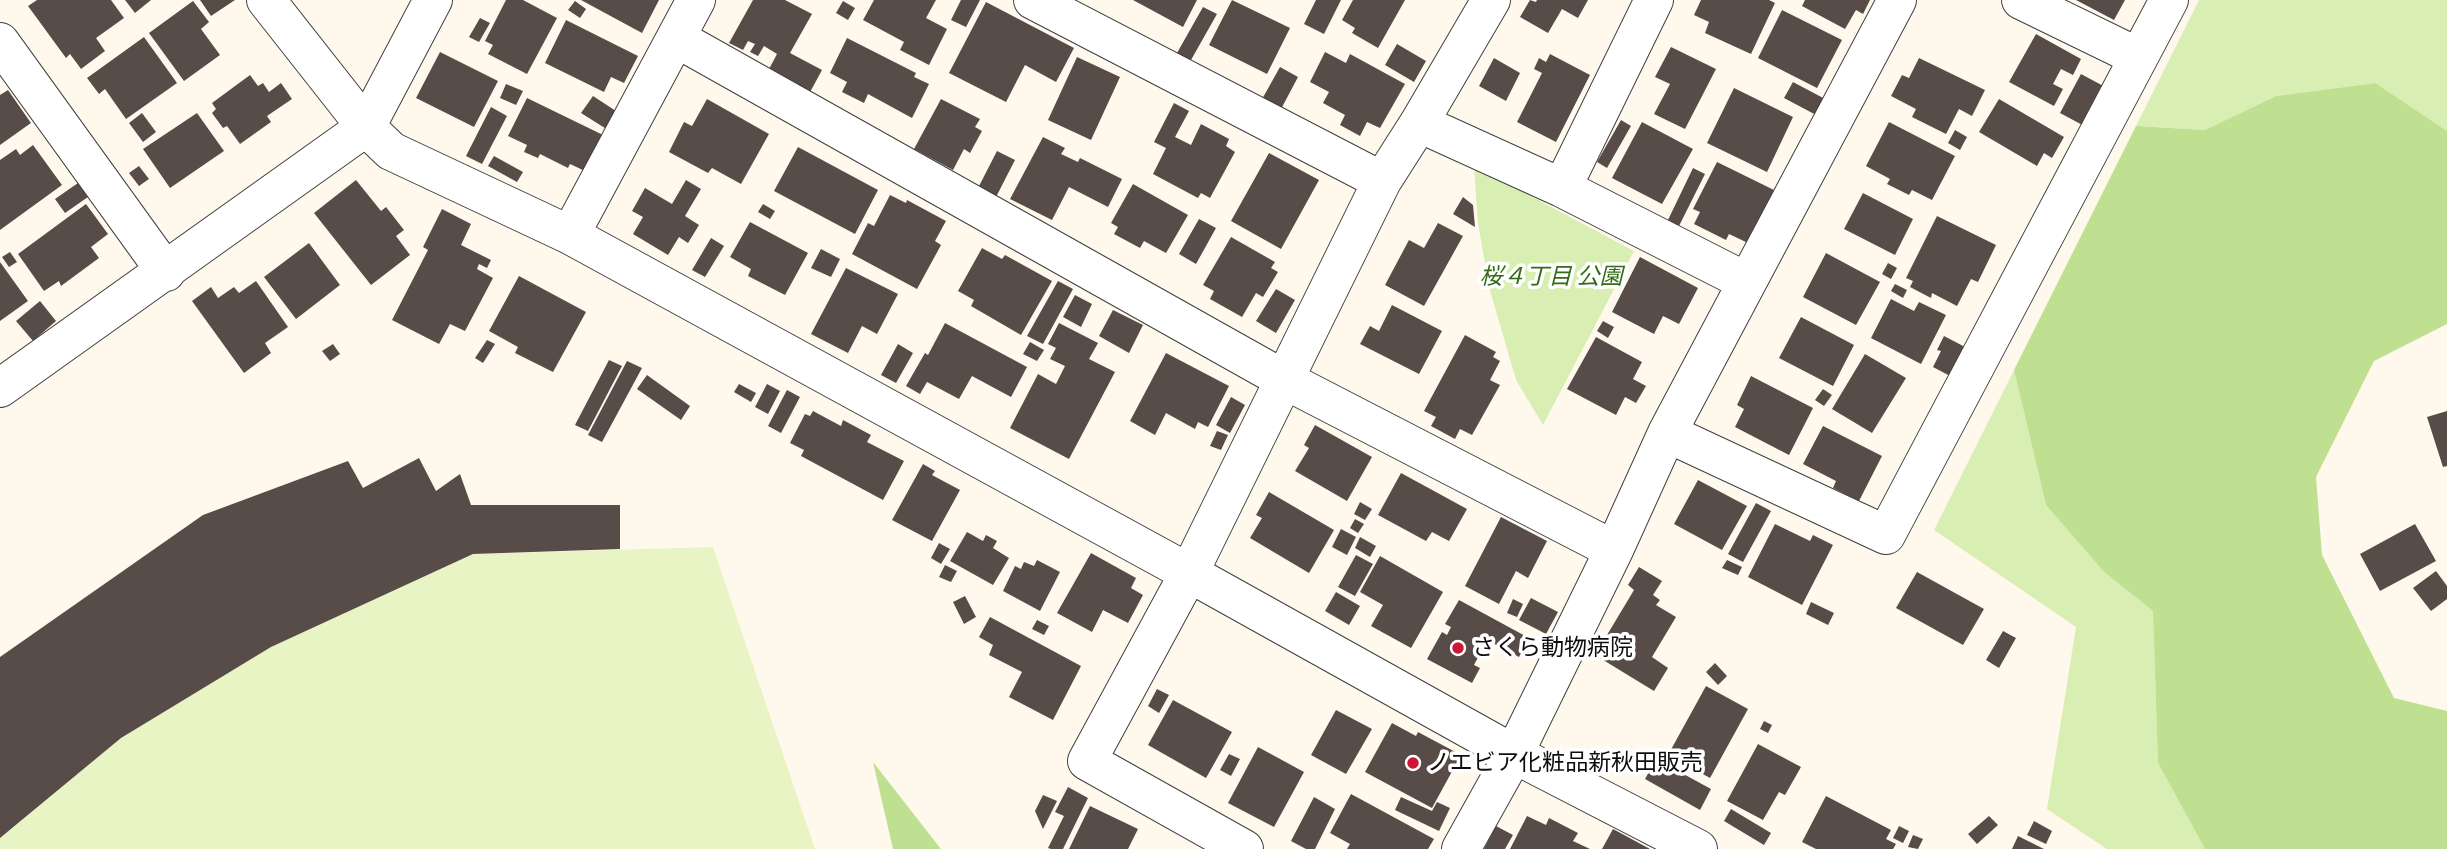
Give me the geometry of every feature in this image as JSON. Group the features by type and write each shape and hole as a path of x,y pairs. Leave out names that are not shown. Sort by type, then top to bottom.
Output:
{"street":[{"path":"266,0 366,127 391,151 570,235 1514,754 1698,849"},
{"path":"0,388 366,127 433,0"},
{"path":"570,235 696,0"},
{"path":"1033,0 1382,181"},
{"path":"1562,187 1654,0"},
{"path":"1461,849 1514,754 1614,550 1667,433 1897,0"},
{"path":"2021,0 2138,57"},
{"path":"1667,433 1886,535 2169,0"},
{"path":"1244,849 1087,761 1189,573 1382,181 1419,123 1486,2"},
{"path":"676,38 1286,380 1614,550"},
{"path":"0,42 166,272"},
{"path":"1419,123 1562,187 1747,282"}],"green space":[{"path":"2199,0 2447,0 2447,131 2374,83 2276,96 2205,130 2136,126"},
{"path":"2375,83 2447,131 2447,324 2374,361 2316,477 2322,555 2394,698 2447,711 2447,849 2205,849 2158,763 2153,611 2104,572 2046,505 2014,370 2136,126 2205,130 2276,96"},
{"name":"桜４丁目 公園","path":"1474,166 1634,251 1543,425 1516,380 1489,287 1478,223"},
{"path":"2014,370 2046,505 2104,572 2153,611 2158,763 2205,849 2107,849 2047,809 2076,627 1934,530"},
{"path":"713,547 815,849 0,849 0,838 121,738 271,647 473,554"},
{"path":"873,762 941,849 893,849"}],"building":[{"path":"37,0 111,0 124,18 96,38 105,51 81,69 70,54 66,58 28,6"},
{"path":"125,0 151,0 135,13"},
{"path":"200,0 235,0 211,16"},
{"path":"506,0 523,0 557,18 527,74 488,54 493,45 485,41"},
{"path":"581,0 659,0 642,33"},
{"path":"753,0 785,0 812,14 790,53 822,70 809,94 768,71 777,54 764,46 758,56 750,52 755,44 748,41 743,50 729,43"},
{"path":"874,0 936,0 926,18 947,29 929,65 900,50 904,42 863,20"},
{"path":"961,0 980,0 966,27 951,20"},
{"path":"1133,0 1197,0 1183,27"},
{"path":"1232,0 1290,28 1267,74 1209,45"},
{"path":"1316,0 1341,0 1324,34 1304,24"},
{"path":"1353,0 1405,0 1378,48 1352,33 1355,28 1342,20"},
{"path":"1530,0 1588,0 1578,18 1562,9 1548,33 1520,17"},
{"path":"1701,0 1769,0 1775,3 1751,54 1705,33 1709,22 1694,15"},
{"path":"1805,0 1870,0 1863,14 1856,10 1845,29 1802,6"},
{"path":"2076,0 2125,0 2114,20"},
{"path":"193,1 209,22 201,29 220,55 184,81 149,33"},
{"path":"575,1 586,9 580,18 568,10"},
{"path":"843,1 855,8 848,20 836,13"},
{"path":"986,2 1074,48 1056,82 1025,65 1006,102 949,73"},
{"path":"1203,7 1217,14 1191,60 1177,53"},
{"path":"1782,10 1842,40 1817,88 1758,58"},
{"path":"480,18 490,23 479,42 469,37"},
{"path":"566,20 638,56 624,83 611,77 604,92 545,63"},
{"path":"2036,34 2081,59 2073,75 2061,69 2053,84 2063,89 2054,106 2009,82"},
{"path":"144,37 177,83 126,119 105,89 99,94 87,78"},
{"path":"847,38 916,73 914,77 929,84 912,118 868,94 864,103 842,92 847,82 830,73"},
{"path":"1397,44 1426,61 1414,82 1385,65"},
{"path":"1671,47 1716,69 1685,129 1654,114 1670,84 1655,77"},
{"path":"440,52 498,81 474,127 416,98"},
{"path":"1325,52 1346,63 1350,54 1405,84 1380,128 1367,122 1360,136 1340,125 1345,115 1323,103 1329,92 1310,82"},
{"path":"1550,54 1590,75 1556,142 1517,122 1542,73 1534,69 1539,58 1546,62"},
{"path":"1077,57 1120,77 1091,140 1048,120"},
{"path":"1494,58 1520,73 1506,101 1479,86"},
{"path":"1919,58 1985,90 1972,116 1959,109 1946,134 1912,117 1916,109 1891,96 1902,75 1909,78"},
{"path":"1280,67 1298,77 1280,111 1261,101"},
{"path":"2081,74 2109,89 2088,128 2060,113"},
{"path":"250,75 258,86 263,83 269,92 281,83 292,99 267,116 271,122 240,144 227,126 223,128 212,113 216,109 212,103"},
{"path":"1793,82 1827,100 1818,116 1784,98"},
{"path":"506,84 523,91 516,105 500,98"},
{"path":"1734,88 1793,117 1767,172 1707,143"},
{"path":"8,90 31,123 0,145 0,95"},
{"path":"593,96 619,113 608,130 581,113"},
{"path":"527,98 603,135 585,171 570,164 568,168 540,154 538,158 524,152 527,145 508,136"},
{"path":"707,99 769,134 741,184 712,168 708,173 669,152 684,122 692,126"},
{"path":"941,99 980,119 975,127 982,131 970,153 964,149 953,170 914,149"},
{"path":"1999,99 2064,137 2052,158 2044,153 2037,166 1979,132"},
{"path":"1174,103 1189,111 1175,137 1191,145 1201,124 1229,139 1226,146 1235,152 1210,198 1201,193 1198,198 1153,174 1166,148 1154,142"},
{"path":"491,107 507,116 482,164 466,156"},
{"path":"142,113 156,132 143,142 129,123"},
{"path":"197,113 224,151 170,188 143,149"},
{"path":"1621,120 1631,126 1607,168 1597,162"},
{"path":"1642,122 1693,149 1662,204 1612,178"},
{"path":"1889,122 1955,156 1932,200 1912,190 1909,195 1887,184 1890,179 1866,166"},
{"path":"1955,130 1967,137 1960,150 1948,143"},
{"path":"1043,137 1065,148 1061,154 1078,162 1080,158 1122,179 1108,207 1069,187 1052,220 1010,199"},
{"path":"33,145 62,185 0,230 0,160 16,149 20,155"},
{"path":"798,147 878,190 855,234 774,191"},
{"path":"997,151 1015,160 996,197 978,188"},
{"path":"1269,153 1319,180 1281,249 1231,221"},
{"path":"494,156 523,172 517,182 488,166"},
{"path":"1717,162 1774,190 1748,243 1729,234 1726,240 1694,224 1700,212 1693,209"},
{"path":"139,166 149,179 139,186 129,173"},
{"path":"1693,168 1705,174 1678,228 1667,222"},
{"path":"356,180 381,211 386,207 404,230 396,236 410,255 371,285 314,213"},
{"path":"686,180 701,189 685,216 699,225 688,243 679,237 668,255 633,234 643,217 632,211 645,188 672,204"},
{"path":"78,183 88,197 65,213 55,199"},
{"path":"1133,184 1188,215 1166,253 1144,241 1140,248 1114,234 1118,227 1111,223"},
{"path":"1863,193 1913,219 1895,255 1844,229"},
{"path":"890,195 906,203 907,200 946,221 935,241 941,245 917,289 852,254 868,223 874,226"},
{"path":"1463,197 1473,205 1475,227 1453,214"},
{"path":"86,204 108,234 91,247 99,258 61,286 59,281 44,291 18,254"},
{"path":"763,204 775,211 770,219 758,212"},
{"path":"442,209 471,224 461,245 491,260 487,268 479,264 477,269 493,278 465,331 450,324 439,344 392,320 428,250 423,247"},
{"path":"1937,216 1996,245 1978,282 1971,279 1957,306 1932,293 1931,298 1910,287 1913,281 1906,278"},
{"path":"1199,219 1216,228 1196,264 1179,254"},
{"path":"750,222 808,253 785,295 748,276 751,269 730,257"},
{"path":"1438,223 1463,236 1424,306 1385,285 1409,240 1424,248"},
{"path":"1231,237 1275,262 1271,268 1278,272 1263,297 1256,293 1242,317 1210,299 1214,291 1203,285"},
{"path":"711,238 724,246 705,277 692,270"},
{"path":"309,243 340,285 296,319 264,277"},
{"path":"982,248 1002,259 1005,255 1052,281 1021,335 971,306 974,300 958,291"},
{"path":"821,249 840,259 831,277 811,268"},
{"path":"10,252 17,262 9,267 2,257"},
{"path":"1826,253 1880,282 1856,325 1803,297"},
{"path":"1640,257 1698,288 1679,324 1663,316 1654,334 1612,312"},
{"path":"0,262 28,301 0,321"},
{"path":"1888,263 1897,268 1891,279 1882,274"},
{"path":"846,268 898,294 877,334 862,326 848,353 811,334"},
{"path":"519,276 586,312 553,372 515,353 518,347 489,331"},
{"path":"256,281 288,327 265,343 271,353 244,373 192,301 211,287 218,298 234,287 239,293"},
{"path":"1058,281 1073,289 1043,344 1027,336"},
{"path":"1895,284 1907,290 1903,298 1891,291"},
{"path":"1276,289 1295,300 1276,333 1256,321"},
{"path":"1075,295 1092,304 1081,327 1063,317"},
{"path":"1891,299 1914,311 1919,302 1946,315 1921,364 1871,338"},
{"path":"40,301 56,321 33,341 16,321"},
{"path":"1392,305 1442,331 1419,374 1360,344 1370,326 1379,331"},
{"path":"1113,310 1143,325 1129,353 1099,336"},
{"path":"1801,317 1854,345 1833,386 1779,358"},
{"path":"1603,321 1614,327 1608,338 1597,331"},
{"path":"945,323 1027,367 1011,397 972,376 959,399 927,382 920,394 906,386 925,353 928,355"},
{"path":"1059,323 1098,343 1089,359 1115,372 1069,459 1010,428 1038,374 1056,384 1065,366 1050,359 1056,348 1048,344"},
{"path":"1465,335 1496,352 1493,357 1500,361 1490,380 1500,385 1472,435 1460,429 1455,439 1431,426 1436,417 1424,411"},
{"path":"1944,336 1967,348 1952,377 1933,367 1941,351 1937,350"},
{"path":"1596,337 1642,362 1633,379 1646,386 1636,403 1625,397 1616,415 1567,389"},
{"path":"487,340 495,344 483,363 475,358"},
{"path":"1030,342 1044,350 1037,361 1023,354"},
{"path":"333,344 340,354 330,361 322,351"},
{"path":"898,344 913,353 896,383 881,375"},
{"path":"1166,353 1229,386 1208,427 1198,422 1195,429 1166,413 1155,435 1130,421"},
{"path":"1865,354 1906,378 1872,433 1832,409"},
{"path":"609,360 622,366 588,431 575,425"},
{"path":"627,361 642,368 602,442 588,435"},
{"path":"647,375 690,406 681,420 637,389"},
{"path":"1751,376 1813,408 1789,455 1735,427 1744,409 1737,405"},
{"path":"739,384 756,393 751,402 734,392"},
{"path":"767,384 780,391 768,414 755,407"},
{"path":"1823,389 1832,395 1824,406 1815,400"},
{"path":"787,390 800,397 781,433 768,426"},
{"path":"1231,397 1245,405 1230,433 1216,425"},
{"path":"813,411 841,426 843,420 871,435 867,442 904,461 883,500 801,456 804,450 790,443 805,414 810,416"},
{"path":"2447,411 2447,466 2443,467 2427,417"},
{"path":"1315,425 1372,457 1347,501 1295,471 1309,448 1304,445"},
{"path":"1823,426 1882,456 1859,501 1833,488 1836,481 1803,464"},
{"path":"1217,431 1228,435 1221,450 1210,446"},
{"path":"419,458 436,491 460,474 471,505 620,505 620,549 473,554 271,647 121,738 0,838 0,657 203,515 348,461 363,488"},
{"path":"923,464 935,471 932,475 960,490 932,541 892,520"},
{"path":"1401,473 1467,509 1449,541 1432,532 1426,541 1378,515"},
{"path":"1698,480 1747,506 1722,550 1674,524"},
{"path":"1269,492 1334,530 1309,573 1250,538 1262,518 1256,515"},
{"path":"1360,502 1372,509 1365,520 1354,514"},
{"path":"1756,503 1771,511 1743,562 1728,554"},
{"path":"1501,517 1547,541 1528,578 1516,571 1499,604 1465,586"},
{"path":"1355,519 1364,524 1358,533 1350,528"},
{"path":"1775,524 1810,541 1813,535 1833,545 1802,605 1748,577"},
{"path":"2415,524 2436,561 2380,591 2360,554"},
{"path":"1341,529 1356,537 1347,555 1332,547"},
{"path":"967,532 983,541 986,535 997,541 993,548 1009,558 993,585 950,561"},
{"path":"1360,537 1376,546 1370,557 1355,548"},
{"path":"939,543 950,549 941,564 931,558"},
{"path":"1091,553 1136,578 1131,588 1143,595 1128,623 1103,610 1092,632 1057,613"},
{"path":"1356,555 1373,564 1355,596 1338,587"},
{"path":"1380,556 1443,592 1411,648 1371,626 1383,605 1360,592"},
{"path":"1037,560 1060,572 1040,611 1003,591 1015,566 1021,569 1024,562 1034,566"},
{"path":"1727,560 1742,567 1738,575 1722,568"},
{"path":"945,565 957,571 951,582 939,577"},
{"path":"1639,567 1662,581 1653,595 1660,600 1656,605 1676,617 1652,657 1668,668 1654,691 1595,655 1634,590 1628,585"},
{"path":"2436,571 2447,586 2447,599 2431,611 2413,588"},
{"path":"1917,572 1984,609 1963,645 1896,608"},
{"path":"1336,592 1360,606 1349,625 1325,611"},
{"path":"965,596 976,617 964,624 953,602"},
{"path":"1531,598 1558,612 1546,634 1519,620"},
{"path":"1513,599 1523,604 1517,617 1507,613"},
{"name":"さくら動物病院","path":"1459,600 1529,638 1519,657 1487,640 1474,665 1480,668 1472,683 1427,659 1442,632 1447,635 1451,627 1445,624"},
{"path":"1811,602 1834,613 1828,625 1806,614"},
{"path":"990,617 1081,666 1053,720 1009,697 1022,672 989,655 993,645 979,637"},
{"path":"1037,620 1049,626 1044,635 1032,629"},
{"path":"2003,631 2016,638 1999,668 1986,660"},
{"path":"1715,663 1727,676 1718,685 1706,672"},
{"path":"1706,686 1748,709 1710,778 1668,755"},
{"path":"1157,689 1169,695 1159,713 1148,706"},
{"path":"1173,700 1232,732 1206,778 1148,745"},
{"path":"1336,710 1372,729 1346,774 1311,755"},
{"path":"1764,721 1772,725 1768,733 1760,729"},
{"name":"ノエビア化粧品新秋田販売","path":"1392,723 1416,736 1418,732 1461,755 1432,808 1365,772"},
{"path":"1758,744 1801,767 1785,795 1779,792 1763,820 1727,801"},
{"path":"1258,747 1304,772 1274,827 1228,803"},
{"path":"1229,754 1240,759 1231,776 1220,770"},
{"path":"1656,759 1711,789 1700,810 1645,779"},
{"path":"1068,787 1088,798 1063,849 1051,849 1048,848 1064,816 1055,812"},
{"path":"1351,794 1434,839 1428,849 1347,849 1350,844 1330,833"},
{"path":"1043,795 1057,801 1043,829 1035,811"},
{"path":"1826,796 1891,830 1886,839 1896,844 1893,849 1816,849 1802,842"},
{"path":"1314,797 1335,809 1315,849 1306,849 1291,841"},
{"path":"1401,797 1432,811 1437,802 1450,808 1439,831 1395,810"},
{"path":"1090,806 1138,829 1128,849 1069,849"},
{"path":"1731,809 1771,833 1764,845 1724,821"},
{"path":"1527,816 1546,825 1549,818 1578,833 1573,841 1590,849 1510,849"},
{"path":"1989,816 1998,825 1977,844 1968,834"},
{"path":"2034,821 2052,831 2046,844 2027,835"},
{"path":"1496,826 1513,835 1505,849 1484,849"},
{"path":"1899,826 1909,831 1903,843 1893,838"},
{"path":"1613,829 1650,849 1602,849"},
{"path":"1913,835 1923,839 1918,849 1908,847"},
{"path":"2018,836 2044,849 2012,849"}],"place":[{"name":"さくら動物病院","path":"1458,648"},
{"name":"ノエビア化粧品新秋田販売","path":"1413,763"}]}
